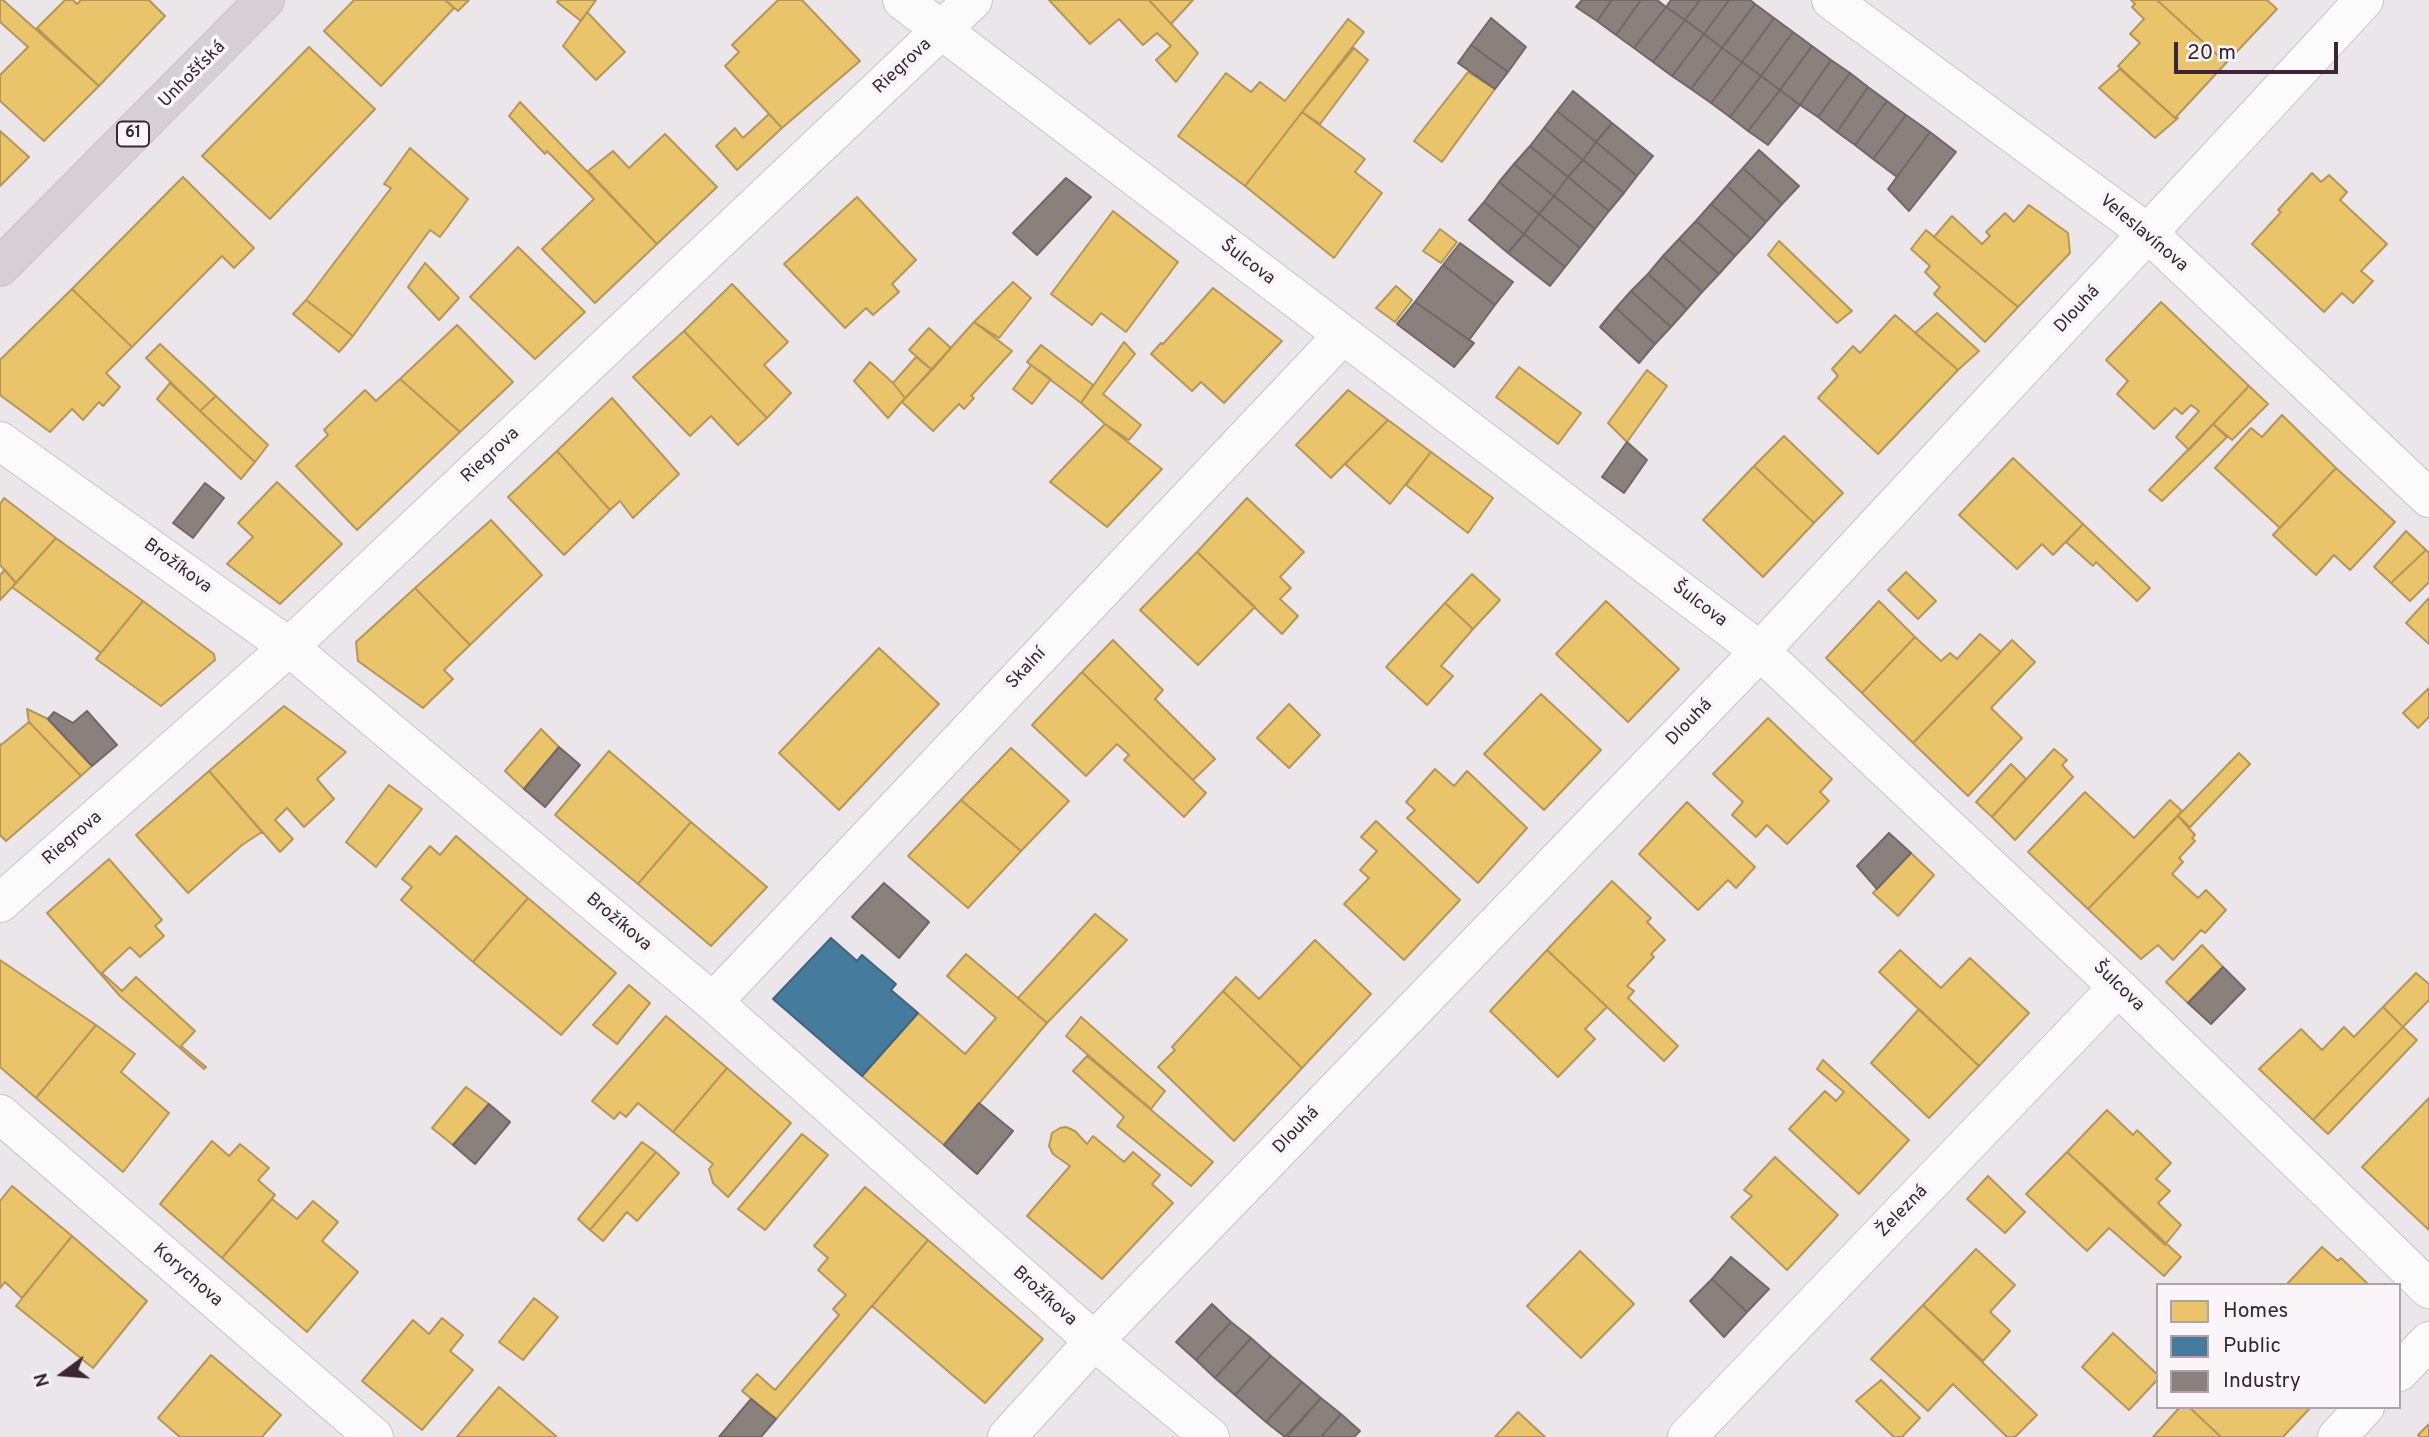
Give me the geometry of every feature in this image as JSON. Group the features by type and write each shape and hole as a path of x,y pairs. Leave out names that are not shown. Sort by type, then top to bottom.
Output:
{"main road":[{"name":"Unhošťská","path":"0,267 265,0"}],"street":[{"name":"Šulcova","path":"902,0 1760,651 2118,986 2429,1289"},
{"name":"Riegrova","path":"0,903 289,648 973,0"},
{"name":"Veleslavínova","path":"1831,0 2149,234 2429,498"},
{"name":"Dlouhá","path":"1007,1437 1094,1341 1760,651 2364,0"},
{"name":"Skalní","path":"712,1003 1342,336"},
{"name":"Brožíkova","path":"0,441 289,648 712,1003 1094,1341 1210,1437"},
{"name":"Železná","path":"1687,1437 2118,986"},
{"name":"Korychova","path":"0,1114 374,1437"},
{"path":"2401,1370 2429,1341"},
{"path":"2337,1437 2363,1409"}],"building: Homes":[{"path":"0,0 99,86 44,141 0,101 0,75 28,47 0,22"},
{"path":"65,0 73,0 77,4 81,0 149,0 165,16 99,86 37,28"},
{"path":"354,0 445,0 454,8 381,86 324,31"},
{"path":"445,0 469,0 458,11"},
{"path":"596,0 581,21 557,2"},
{"path":"778,0 802,0 860,61 782,128 725,66 739,52 732,45"},
{"path":"1049,0 1149,0 1198,53 1176,82 1156,60 1171,46 1157,33 1143,45 1119,19 1090,44"},
{"path":"1149,0 1193,0 1171,24"},
{"path":"2131,0 2157,0 2226,63 2175,118 2118,66 2140,43 2130,34 2144,19 2132,7 2135,4"},
{"path":"2157,0 2267,0 2277,9 2226,63"},
{"path":"587,12 625,52 596,80 563,46"},
{"path":"1348,19 1364,32 1245,186 1178,136 1226,73 1251,92 1260,82 1285,101"},
{"path":"309,47 375,109 270,219 202,156"},
{"path":"1354,48 1368,60 1320,124 1302,112"},
{"path":"2120,69 2178,118 2155,138 2099,88"},
{"path":"1468,72 1495,89 1442,162 1414,141"},
{"path":"520,102 657,244 595,303 542,249 594,199 509,116"},
{"path":"1302,112 1365,159 1355,172 1382,193 1334,258 1245,186"},
{"path":"769,114 782,128 737,170 716,146 735,128 743,138"},
{"path":"0,131 29,157 0,186"},
{"path":"665,134 717,187 657,244 588,171 613,151 629,168"},
{"path":"410,148 468,199 440,237 430,230 353,336 306,300 391,188 384,184"},
{"path":"2312,173 2321,182 2329,175 2347,192 2340,200 2387,244 2361,271 2373,281 2353,303 2342,293 2324,312 2252,244"},
{"path":"183,177 254,248 234,268 222,256 132,347 72,289"},
{"path":"857,197 916,260 892,284 899,292 873,315 866,308 845,328 784,264"},
{"path":"2029,205 2068,233 2070,253 2018,307 1934,237 1952,216 1982,244 1990,236 1986,232 2005,213 2014,222"},
{"path":"1113,211 1178,262 1126,332 1101,313 1092,325 1051,294"},
{"path":"1440,229 1457,242 1441,263 1423,251"},
{"path":"1926,230 2018,307 1985,342 1934,294 1940,287 1925,272 1930,266 1911,249"},
{"path":"1779,241 1852,311 1837,323 1768,255"},
{"path":"518,247 585,312 535,359 470,297"},
{"path":"425,263 459,298 439,320 408,287"},
{"path":"1013,282 1031,298 999,338 974,322"},
{"path":"732,284 788,342 764,365 791,393 767,418 684,331"},
{"path":"1396,286 1412,300 1395,322 1376,308"},
{"path":"1213,288 1282,341 1224,403 1201,382 1192,391 1151,354"},
{"path":"72,289 132,347 106,373 120,387 103,406 99,402 83,420 72,409 50,432 0,395 0,360"},
{"path":"306,300 353,336 339,352 293,314"},
{"path":"2161,302 2249,386 2189,450 2176,437 2199,411 2191,405 2182,414 2175,408 2154,429 2117,394 2128,381 2106,360"},
{"path":"1937,313 1979,351 1958,370 1915,333"},
{"path":"1895,315 1958,370 1878,454 1818,398 1838,376 1832,369 1853,346 1860,353"},
{"path":"974,322 1012,351 971,396 974,398 964,409 959,404 933,431 902,402"},
{"path":"457,325 513,382 460,432 400,379"},
{"path":"929,328 951,348 932,370 909,350"},
{"path":"684,331 767,418 738,445 711,416 690,436 633,377"},
{"path":"1124,342 1135,354 1103,394 1141,425 1129,440 1081,403"},
{"path":"160,344 216,396 200,411 146,358"},
{"path":"1041,345 1093,385 1081,403 1027,362"},
{"path":"916,357 932,370 905,398 893,383"},
{"path":"870,362 905,398 888,418 854,381"},
{"path":"1031,365 1051,379 1032,404 1013,389"},
{"path":"1519,367 1581,413 1558,444 1496,397"},
{"path":"1647,370 1667,386 1627,442 1608,423"},
{"path":"400,379 460,432 357,530 296,466 328,435 324,430 365,390 376,401"},
{"path":"170,383 255,462 241,479 157,399"},
{"path":"2249,386 2268,404 2232,440 2213,424"},
{"path":"1348,390 1388,420 1331,478 1296,445"},
{"path":"216,396 268,445 255,462 200,411"},
{"path":"612,398 679,474 633,518 620,501 610,510 557,451"},
{"path":"2282,415 2336,468 2280,528 2215,468 2251,428 2262,437"},
{"path":"1388,420 1431,452 1390,504 1345,464"},
{"path":"1105,424 1162,469 1107,527 1050,482"},
{"path":"2213,424 2227,437 2162,501 2149,490"},
{"path":"1784,436 1843,493 1814,523 1754,466"},
{"path":"557,451 610,510 564,555 508,497"},
{"path":"1431,452 1493,498 1468,533 1406,485"},
{"path":"2013,458 2083,524 2053,555 2042,544 2017,569 1959,515"},
{"path":"1754,466 1814,523 1763,577 1703,520"},
{"path":"2336,468 2395,522 2350,570 2334,555 2316,575 2273,535"},
{"path":"277,482 342,544 280,604 227,564 253,537 238,523"},
{"path":"4,498 56,538 16,583 0,565 0,504"},
{"path":"1247,498 1304,552 1280,577 1291,588 1280,599 1298,616 1282,634 1197,552"},
{"path":"491,520 542,575 470,645 415,588"},
{"path":"2083,524 2150,588 2137,601 2096,562 2093,566 2066,542"},
{"path":"2406,531 2426,550 2391,583 2374,567"},
{"path":"56,538 143,601 101,653 12,587"},
{"path":"2426,550 2429,553 2429,582 2410,601 2391,583"},
{"path":"1197,552 1255,607 1198,665 1140,610"},
{"path":"5,570 16,583 0,600 0,575"},
{"path":"1906,572 1936,601 1918,619 1888,590"},
{"path":"1472,574 1500,600 1473,629 1445,603"},
{"path":"415,588 470,645 444,670 453,679 423,708 358,661 356,642"},
{"path":"2429,598 2429,644 2406,623"},
{"path":"143,601 214,654 215,660 161,706 96,659"},
{"path":"1606,601 1679,669 1628,722 1556,654"},
{"path":"1879,601 1915,637 1862,693 1826,658"},
{"path":"1445,603 1473,629 1441,666 1453,676 1427,705 1386,667"},
{"path":"1980,634 2001,652 1913,743 1862,693 1915,637 1941,661 1950,653 1957,659"},
{"path":"1113,640 1163,690 1155,699 1215,759 1193,780 1082,672"},
{"path":"2012,640 2035,662 1991,708 2022,738 1968,796 1913,743"},
{"path":"879,648 939,704 839,810 779,753"},
{"path":"1082,672 1206,793 1184,817 1124,760 1129,755 1117,744 1086,776 1032,725"},
{"path":"2429,688 2429,717 2418,728 2403,713"},
{"path":"1541,694 1601,750 1544,810 1484,754"},
{"path":"1289,704 1320,735 1289,768 1257,738"},
{"path":"284,706 346,752 317,779 334,799 304,827 287,808 275,820 293,839 280,852 209,771"},
{"path":"27,709 48,719 92,766 81,776 29,722"},
{"path":"1768,718 1832,779 1820,792 1829,801 1787,844 1767,825 1756,837 1732,815 1743,802 1713,774"},
{"path":"29,722 81,776 6,841 0,835 0,744"},
{"path":"541,729 559,747 524,789 505,771"},
{"path":"1011,748 1069,801 1021,851 961,800"},
{"path":"2054,749 2067,760 2062,765 2073,777 2015,840 1992,817"},
{"path":"609,751 691,822 638,884 555,815"},
{"path":"2239,753 2250,764 2190,827 2178,816"},
{"path":"2011,764 2026,779 1992,817 1976,802"},
{"path":"1435,769 1454,786 1467,771 1527,828 1478,883 1407,818 1415,810 1406,802"},
{"path":"209,771 262,832 242,845 188,893 136,835"},
{"path":"389,785 422,809 376,867 346,842"},
{"path":"2085,792 2134,838 2170,800 2182,811 2088,909 2028,852"},
{"path":"961,800 1021,851 968,908 908,856"},
{"path":"1687,802 1755,867 1736,888 1728,880 1698,910 1639,854"},
{"path":"2178,816 2195,835 2192,838 2195,841 2179,858 2183,862 2172,874 2198,898 2206,890 2226,910 2205,933 2201,930 2173,960 2158,945 2141,959 2088,909"},
{"path":"1376,821 1460,900 1404,960 1344,904 1369,878 1360,870 1377,851 1361,837"},
{"path":"691,822 767,887 711,946 638,884"},
{"path":"456,836 528,898 473,962 401,900 412,887 402,879 430,846 440,855"},
{"path":"1911,853 1934,875 1898,916 1873,893"},
{"path":"109,859 162,920 155,926 164,936 140,957 130,947 102,973 122,991 136,977 195,1031 181,1046 206,1067 204,1069 120,996 47,913"},
{"path":"1612,881 1651,918 1647,922 1665,940 1651,954 1654,957 1627,986 1634,991 1628,998 1678,1046 1664,1061 1547,950"},
{"path":"528,898 616,973 561,1035 473,962"},
{"path":"1095,914 1127,940 1047,1023 1018,998"},
{"path":"1315,940 1371,994 1302,1068 1223,991 1236,977 1259,999"},
{"path":"2202,945 2223,967 2188,1003 2166,982"},
{"path":"1547,950 1607,1007 1585,1029 1595,1039 1558,1077 1490,1011"},
{"path":"1900,950 1941,988 1970,958 2029,1013 1979,1066 1879,972"},
{"path":"966,954 1047,1023 944,1145 862,1076 918,1013 965,1054 996,1018 947,976"},
{"path":"0,960 96,1025 36,1098 0,1067"},
{"path":"2416,973 2429,984 2429,1000 2403,1027 2383,1007"},
{"path":"629,985 650,1003 617,1044 593,1025"},
{"path":"1223,991 1302,1068 1234,1141 1158,1067 1175,1050 1172,1047"},
{"path":"2383,1007 2403,1027 2313,1120 2259,1069 2301,1029 2322,1050 2344,1027 2354,1037"},
{"path":"1919,1009 1979,1066 1929,1118 1871,1063"},
{"path":"666,1016 727,1068 673,1132 638,1103 626,1117 620,1112 614,1119 592,1101"},
{"path":"1081,1017 1165,1091 1151,1109 1066,1036"},
{"path":"96,1025 135,1054 121,1072 169,1113 123,1172 36,1098"},
{"path":"2403,1027 2417,1040 2328,1134 2313,1120"},
{"path":"1087,1056 1213,1162 1191,1186 1117,1126 1124,1117 1073,1071"},
{"path":"1823,1060 1909,1140 1859,1194 1789,1129 1825,1091 1836,1101 1844,1092 1817,1069"},
{"path":"727,1068 791,1123 728,1197 713,1183 709,1169 713,1164 673,1132"},
{"path":"466,1087 489,1104 453,1145 432,1128"},
{"path":"2429,1098 2429,1230 2362,1167"},
{"path":"2107,1110 2133,1135 2137,1130 2171,1163 2156,1179 2170,1191 2158,1203 2181,1225 2165,1245 2067,1152"},
{"path":"1066,1127 1075,1131 1087,1144 1093,1136 1124,1162 1133,1152 1160,1175 1152,1184 1173,1203 1102,1279 1027,1216 1070,1166 1053,1154 1049,1146 1052,1133"},
{"path":"802,1134 828,1155 765,1230 738,1209"},
{"path":"212,1141 229,1156 240,1144 269,1168 258,1180 275,1195 222,1258 160,1204"},
{"path":"642,1142 656,1152 590,1230 578,1219"},
{"path":"656,1152 679,1173 637,1221 627,1212 603,1241 590,1230"},
{"path":"2067,1152 2181,1257 2164,1276 2109,1228 2087,1251 2026,1194"},
{"path":"1775,1157 1838,1215 1787,1270 1731,1217 1752,1196 1744,1190"},
{"path":"1988,1176 2025,1212 2005,1233 1967,1199"},
{"path":"12,1186 72,1236 22,1298 5,1282 0,1288 0,1201"},
{"path":"865,1187 928,1240 776,1419 742,1391 757,1374 775,1390 839,1315 833,1309 846,1295 818,1270 828,1258 814,1246"},
{"path":"272,1199 297,1219 313,1201 338,1222 322,1241 358,1272 307,1332 222,1258"},
{"path":"72,1236 147,1301 93,1368 16,1306"},
{"path":"928,1240 1043,1339 985,1403 872,1306"},
{"path":"2322,1247 2338,1261 2341,1258 2367,1283 2288,1283"},
{"path":"1976,1249 2015,1285 1990,1312 2010,1331 1983,1361 1923,1305"},
{"path":"1580,1251 1634,1304 1581,1358 1527,1306"},
{"path":"534,1298 558,1317 523,1360 499,1342"},
{"path":"1923,1305 2037,1415 2015,1437 2007,1437 1953,1384 1928,1411 1871,1359"},
{"path":"442,1318 463,1335 450,1351 473,1370 422,1430 362,1381 413,1320 429,1334"},
{"path":"2113,1333 2156,1373 2156,1381 2129,1410 2082,1367"},
{"path":"211,1355 281,1415 262,1437 180,1437 158,1418"},
{"path":"1881,1380 1920,1418 1902,1437 1894,1437 1856,1401"},
{"path":"499,1387 557,1437 457,1437"},
{"path":"2178,1409 2191,1409 2221,1437 2153,1437"},
{"path":"2191,1409 2309,1409 2283,1437 2221,1437"},
{"path":"1518,1412 1545,1437 1495,1437"},
{"path":"2429,1424 2429,1437 2420,1437 2418,1435"}],"building: Public":[{"path":"831,938 857,961 862,955 896,984 891,990 918,1013 862,1076 773,999"}],"building: Industry":[{"path":"1582,0 1612,0 1597,21 1576,7"},
{"path":"1612,0 1641,0 1616,35 1597,21"},
{"path":"1641,0 1657,0 1666,7 1634,48 1616,35"},
{"path":"1671,0 1700,0 1685,20 1666,7"},
{"path":"1700,0 1729,0 1704,34 1685,20"},
{"path":"1729,0 1750,0 1755,4 1722,48 1704,34"},
{"path":"1755,4 1774,18 1742,62 1722,48"},
{"path":"1666,7 1685,20 1653,62 1634,48"},
{"path":"1491,18 1526,47 1508,72 1471,45"},
{"path":"1774,18 1793,32 1761,76 1742,62"},
{"path":"1685,20 1704,34 1672,76 1653,62"},
{"path":"1793,32 1812,46 1780,90 1761,76"},
{"path":"1704,34 1722,48 1691,89 1672,76"},
{"path":"1471,45 1508,72 1495,89 1458,63"},
{"path":"1812,46 1831,60 1800,105 1780,90"},
{"path":"1722,48 1742,62 1711,103 1691,89"},
{"path":"1831,60 1850,73 1818,117 1800,105"},
{"path":"1742,62 1761,76 1730,117 1711,103"},
{"path":"1850,73 1868,87 1837,132 1818,117"},
{"path":"1761,76 1780,90 1748,131 1730,117"},
{"path":"1868,87 1887,101 1855,145 1837,132"},
{"path":"1780,90 1800,105 1768,145 1748,131"},
{"path":"1573,91 1612,123 1596,142 1557,111"},
{"path":"1887,101 1906,115 1873,159 1855,145"},
{"path":"1557,111 1596,142 1583,160 1544,128"},
{"path":"1906,115 1930,132 1897,177 1873,159"},
{"path":"1612,123 1653,156 1637,176 1596,142"},
{"path":"1544,128 1583,160 1568,177 1530,146"},
{"path":"1930,132 1956,152 1909,211 1888,189"},
{"path":"1596,142 1637,176 1624,193 1583,160"},
{"path":"1530,146 1568,177 1554,196 1514,164"},
{"path":"1759,150 1799,186 1782,204 1743,168"},
{"path":"1583,160 1624,193 1609,211 1568,177"},
{"path":"1514,164 1554,196 1539,214 1499,182"},
{"path":"1743,168 1782,204 1766,222 1727,186"},
{"path":"1568,177 1609,211 1595,229 1554,196"},
{"path":"1066,178 1091,197 1037,255 1013,233"},
{"path":"1499,182 1539,214 1524,234 1484,202"},
{"path":"1727,186 1766,222 1751,239 1711,204"},
{"path":"1554,196 1595,229 1580,248 1539,214"},
{"path":"1484,202 1524,234 1508,253 1469,220"},
{"path":"1711,204 1751,239 1735,256 1696,221"},
{"path":"1539,214 1580,248 1565,267 1524,234"},
{"path":"1696,221 1735,256 1719,274 1679,239"},
{"path":"1524,234 1565,267 1550,286 1508,253"},
{"path":"1679,239 1719,274 1702,292 1663,256"},
{"path":"1460,243 1513,282 1495,305 1443,265"},
{"path":"1663,256 1702,292 1687,309 1648,274"},
{"path":"1443,265 1495,305 1469,340 1415,302"},
{"path":"1648,274 1687,309 1671,327 1631,291"},
{"path":"1631,291 1671,327 1655,344 1616,308"},
{"path":"1415,302 1474,343 1454,367 1397,324"},
{"path":"1616,308 1655,344 1639,363 1600,327"},
{"path":"1627,442 1647,460 1624,493 1602,477"},
{"path":"205,483 224,498 193,538 173,523"},
{"path":"87,711 117,745 92,766 48,719 54,712 73,723"},
{"path":"559,747 580,765 545,807 524,789"},
{"path":"1889,833 1911,853 1877,889 1857,866"},
{"path":"884,883 929,922 899,958 852,917"},
{"path":"2223,967 2245,989 2211,1024 2188,1003"},
{"path":"979,1103 1013,1131 977,1174 944,1145"},
{"path":"489,1104 510,1122 475,1164 453,1145"},
{"path":"1731,1257 1769,1289 1747,1312 1712,1279"},
{"path":"1712,1279 1747,1312 1724,1337 1690,1301"},
{"path":"1212,1304 1231,1322 1196,1360 1176,1342"},
{"path":"1231,1322 1251,1338 1215,1378 1196,1360"},
{"path":"1251,1338 1271,1356 1235,1395 1215,1378"},
{"path":"1271,1356 1302,1382 1266,1422 1235,1395"},
{"path":"1302,1382 1321,1398 1285,1437 1266,1422"},
{"path":"1321,1398 1341,1414 1321,1437 1287,1437"},
{"path":"751,1399 776,1419 761,1437 719,1437"},
{"path":"1341,1414 1360,1431 1354,1437 1321,1437"}]}
